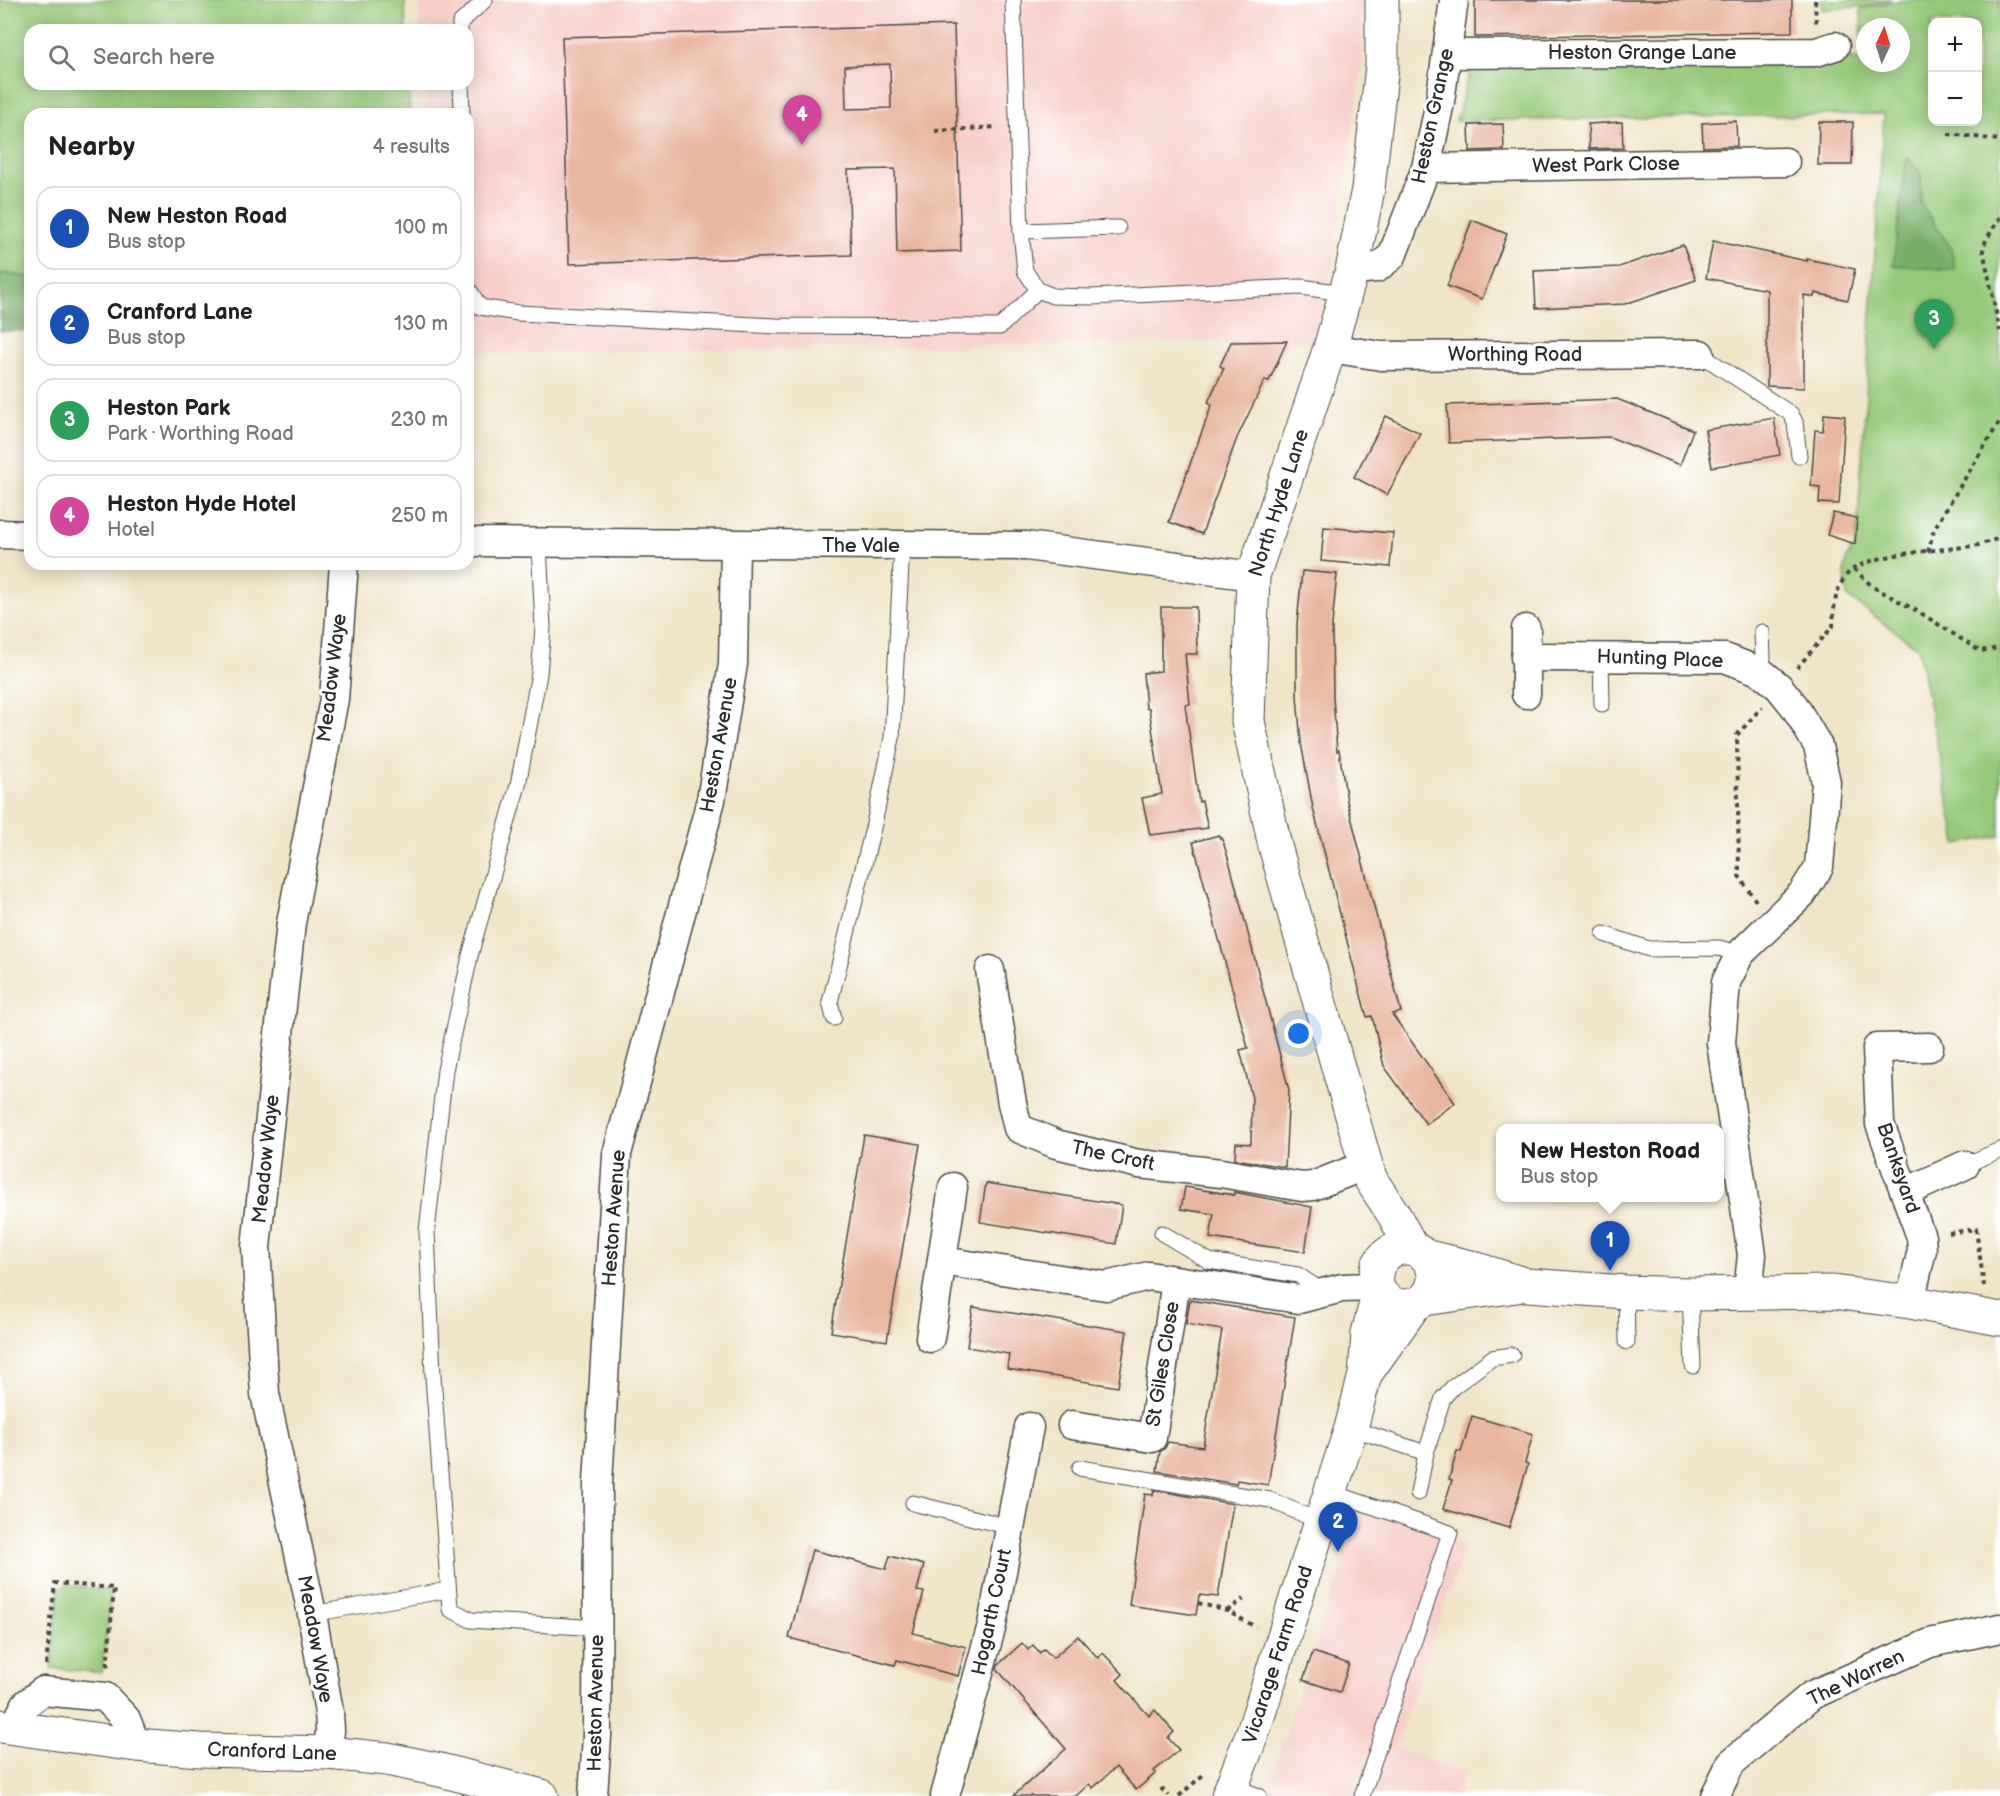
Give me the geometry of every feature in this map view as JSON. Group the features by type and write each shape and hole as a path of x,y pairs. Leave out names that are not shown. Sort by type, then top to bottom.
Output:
{"street":[{"name":"North Hyde Lane","path":"1379,1280 1368,1172 1275,846 1248,721 1253,576 1330,348 1348,285 1368,189 1382,66 1382,0"},
{"name":"Heston Grange","path":"1348,285 1392,256 1426,168 1440,102 1454,0"},
{"name":"Heston Grange Lane","path":"1448,54 1816,52 1835,46"},
{"name":"West Park Close","path":"1426,168 1785,162"},
{"name":"Worthing Road","path":"1330,348 1381,356 1700,354"},
{"path":"0,534 24,535"},
{"name":"The Vale","path":"474,542 1026,546 1253,576"},
{"name":"Heston Avenue","path":"593,1796 597,1736 597,1483 616,1154 711,800 733,664 735,545"},
{"name":"Meadow Waye","path":"328,1753 328,1712 312,1614 265,1394 256,1248 291,923 334,699 344,570"},
{"name":"Hunting Place","path":"1526,694 1526,643 1601,657 1725,658 1770,679"},
{"path":"1748,1292 1752,1254 1721,1043 1726,982 1740,954 1802,894 1819,867 1826,782 1818,746 1795,707 1770,679"},
{"name":"The Croft","path":"990,970 1018,1128 1056,1144 1139,1164 1221,1173 1302,1187 1368,1172"},
{"name":"Banksyard","path":"1910,1302 1922,1250 1921,1237 1880,1124 1877,1048 1929,1047"},
{"path":"1905,1192 1965,1166"},
{"name":"North Hyde Lane","path":"1368,1172 1420,1253"},
{"path":"930,1338 953,1187"},
{"path":"1527,1285 1420,1253 1393,1249 1385,1254 1379,1280 1386,1299 1395,1305 1405,1306 1527,1285 1690,1294 1833,1292 1910,1302 1994,1318"},
{"path":"1420,1253 1434,1275 1430,1292 1420,1302"},
{"name":"St Giles Close","path":"942,1261 1106,1286 1149,1276 1299,1299 1379,1280"},
{"name":"Vicarage Farm Road","path":"1232,1787 1253,1732 1351,1428 1365,1375 1368,1333 1379,1280"},
{"name":"St Giles Close","path":"1072,1425 1152,1438 1176,1281"},
{"name":"Vicarage Farm Road","path":"1365,1375 1420,1302"},
{"name":"Hogarth Court","path":"945,1796 993,1624 1029,1426"},
{"name":"The Warren","path":"1714,1796 1731,1763 1812,1695 1930,1643 2000,1628"},
{"path":"7,1728 26,1704 43,1691 105,1697 126,1719 136,1745"},
{"name":"Cranford Lane","path":"7,1728 136,1745 200,1750 328,1753 387,1759 542,1796"}],"lane":[{"path":"460,24 485,0"},
{"path":"1013,0 1024,271 1038,290 1053,296 1092,297 1301,287 1329,291 1348,285"},
{"path":"461,90 462,108"},
{"path":"1021,231 1118,228"},
{"path":"474,298 480,307 518,313 776,326 1000,327 1038,290"},
{"path":"1700,354 1791,414 1795,422 1799,456"},
{"path":"539,543 543,628 539,674 518,786 471,952 445,1070 427,1231 433,1376 450,1609 471,1620 598,1628"},
{"path":"834,1018 830,1002 892,738 902,546"},
{"path":"1762,632 1763,657 1770,679"},
{"path":"1601,657 1602,704"},
{"path":"1604,934 1649,949 1719,948 1740,954"},
{"path":"1965,1166 2000,1150"},
{"path":"1162,1233 1209,1261 1298,1275 1325,1293"},
{"path":"1626,1292 1627,1342"},
{"path":"1690,1294 1693,1366"},
{"path":"1418,1493 1426,1453 1443,1398 1492,1358 1512,1355"},
{"path":"1351,1428 1426,1453"},
{"path":"1080,1468 1270,1500 1326,1507 1449,1533 1362,1796"},
{"path":"913,1503 1010,1527"},
{"path":"312,1614 448,1590"}],"path":[{"path":"935,131 1017,126"},
{"path":"1948,134 2000,140"},
{"path":"2000,217 1986,240 1983,250 2000,330"},
{"path":"1928,552 1934,529 2000,421"},
{"path":"1772,925 1739,876 1737,735 1770,679 1833,626 1834,601 1845,576 1854,569 1873,561 1899,555 1978,544 2000,538"},
{"path":"1854,569 1874,587 1957,635 1980,651 2000,648"},
{"path":"1921,1237 1976,1229 1994,1318"},
{"path":"43,1691 55,1583 114,1588 105,1697"},
{"path":"1227,1611 1244,1599"},
{"path":"1198,1603 1227,1611 1282,1643"},
{"path":"1179,1796 1232,1787"},
{"path":"1161,1788 1168,1796"}],"shaded area":[{"path":"419,0 1361,0 1363,60 1334,256 1313,340 474,354 474,108 426,108 424,90 474,90 474,24 420,24"},
{"path":"1362,1508 1466,1545 1395,1747 1464,1772 1457,1796 1264,1796"}],"green space":[{"path":"0,0 405,0 406,24 24,24 24,90 408,90 410,108 24,108 24,276 0,273"},
{"path":"1821,0 1892,0 1868,6 1822,10"},
{"path":"1903,0 2000,0 2000,836 1957,844 1918,648 1847,596 1845,570 1847,557 1855,547 1858,519 1884,114 1456,121 1471,66 1856,59 1856,72 1910,72 1910,18 1861,18 1861,9"},
{"path":"1907,157 1921,173 1921,204 1951,248 1955,270 1893,265"},
{"path":"0,273 24,276 24,331 0,331"},
{"path":"66,1585 106,1590 111,1595 102,1673 51,1668 59,1589"}],"building":[{"path":"1475,0 1792,0 1792,32 1475,37"},
{"path":"954,25 961,251 897,253 895,169 848,170 851,255 569,264 562,37","holes":["890,64 891,108 846,109 845,66"]},
{"path":"1736,121 1737,146 1703,147 1702,123"},
{"path":"1622,122 1623,148 1589,149 1588,124"},
{"path":"1819,122 1853,122 1852,165 1818,165"},
{"path":"1503,124 1504,150 1470,151 1469,125"},
{"path":"1472,220 1507,234 1482,299 1447,286"},
{"path":"1713,241 1855,269 1848,300 1815,293 1814,297 1804,295 1804,388 1767,386 1767,290 1706,278"},
{"path":"1683,245 1696,280 1625,304 1536,308 1534,271 1619,267"},
{"path":"1287,341 1269,381 1265,380 1237,438 1202,534 1169,522 1212,404 1208,402 1224,368 1220,366 1231,342"},
{"path":"1617,399 1693,430 1680,465 1610,437 1449,443 1447,405"},
{"path":"1824,414 1845,416 1839,504 1819,503 1820,487 1811,486 1815,430 1823,431"},
{"path":"1386,416 1420,433 1387,495 1354,477"},
{"path":"1774,418 1780,455 1712,467 1705,430"},
{"path":"1833,513 1857,518 1855,544 1827,535"},
{"path":"1324,527 1393,533 1390,567 1321,561"},
{"path":"1302,571 1337,574 1332,625 1333,697 1337,751 1339,750 1347,801 1401,1012 1392,1014 1455,1103 1426,1124 1384,1066 1372,1016 1367,1017 1359,988 1313,808 1301,743 1297,696 1297,624"},
{"path":"1161,607 1196,607 1197,654 1185,654 1190,704 1185,705 1199,802 1202,801 1208,828 1150,835 1142,798 1162,794 1149,708 1146,708 1143,673 1161,671"},
{"path":"1219,835 1231,868 1289,1090 1285,1167 1235,1159 1236,1143 1251,1144 1252,1098 1240,1050 1248,1048 1193,842"},
{"path":"864,1135 920,1144 887,1341 831,1332"},
{"path":"986,1183 1122,1205 1116,1244 980,1222"},
{"path":"1185,1187 1234,1195 1234,1192 1312,1207 1305,1252 1210,1238 1214,1214 1181,1209"},
{"path":"1190,1300 1295,1317 1268,1485 1237,1480 1236,1484 1157,1471 1160,1452 1168,1442 1203,1447 1222,1330 1186,1324"},
{"path":"973,1307 1127,1331 1118,1387 1007,1369 1009,1354 967,1347"},
{"path":"1472,1416 1533,1434 1525,1463 1528,1464 1509,1528 1443,1509 1452,1480 1449,1479 1457,1451 1461,1452"},
{"path":"1154,1490 1233,1504 1218,1597 1199,1595 1196,1615 1129,1605 1145,1494 1153,1495"},
{"path":"812,1550 886,1569 890,1556 924,1565 917,1591 924,1592 913,1633 966,1647 958,1676 897,1660 895,1665 789,1638"},
{"path":"1078,1636 1098,1658 1103,1653 1123,1674 1117,1680 1149,1716 1155,1710 1174,1732 1168,1738 1179,1750 1136,1790 1116,1767 1093,1788 1089,1784 1076,1796 1013,1796 1066,1749 997,1669 998,1665 1022,1643 1028,1650 1033,1645 1040,1653 1044,1649 1053,1658"},
{"path":"1313,1652 1349,1664 1340,1692 1303,1680"}],"place":[{"name":"Heston Hyde Hotel","path":"802,145"},
{"name":"Heston Park","path":"1934,349"},
{"name":"New Heston Road","path":"1610,1271"},
{"name":"Cranford Lane","path":"1338,1552"}]}
